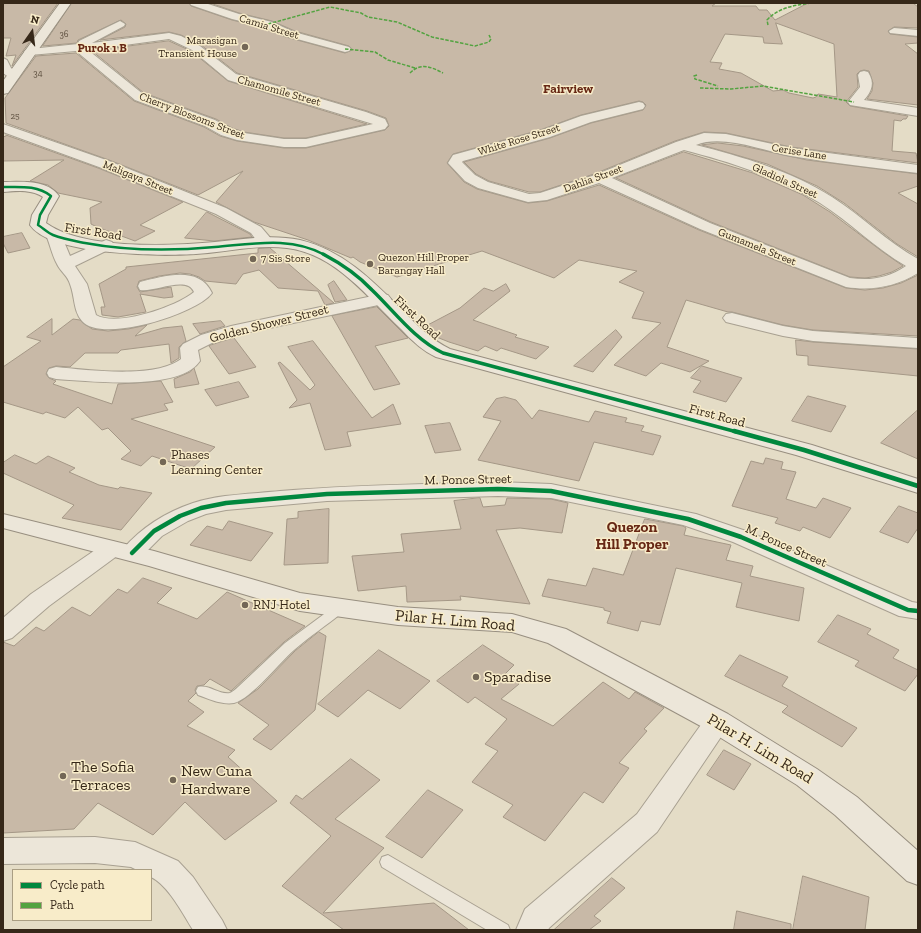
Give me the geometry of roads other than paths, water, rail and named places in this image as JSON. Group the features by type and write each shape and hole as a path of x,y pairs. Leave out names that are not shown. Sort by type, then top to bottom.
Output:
{"street":[{"path":"3,90 66,3"},
{"name":"Camia Street","path":"195,3 236,17 268,24 294,36 345,49"},
{"path":"75,48 120,24"},
{"path":"894,31 918,33"},
{"name":"Chamomile Street","path":"30,52 122,43 160,36 173,37 206,55 219,68 232,77 249,80 373,119"},
{"name":"Cherry Blossoms Street","path":"75,48 139,97 210,123 226,132 242,137 284,143 306,143 380,126 380,122 373,119"},
{"path":"3,62 6,70 14,75"},
{"path":"864,75 867,83 866,91 854,102 918,112"},
{"name":"White Rose Street","path":"502,192 483,185 470,178 455,163 458,158 511,144 602,114 639,106"},
{"name":"Maligaya Street","path":"3,128 104,164 220,211 256,230 266,241"},
{"name":"Cerise Lane","path":"681,145 696,139 714,137 791,152 918,169"},
{"name":"Dahlia Street","path":"502,192 528,198 542,197 600,178 681,145"},
{"name":"Gladiola Street","path":"681,145 730,159 782,178 804,188 825,200 904,258 918,266"},
{"name":"Gumamela Street","path":"600,178 705,226 846,282 860,285 882,284 905,274 918,266"},
{"name":"First Road","path":"3,187 47,191 51,196 40,215 38,225 54,235 106,246 188,249 224,247 266,241 299,245 326,256 357,275 416,334 436,349 477,363 804,450 918,486"},
{"path":"54,235 65,264 78,282 88,317 92,322 112,325 160,314 192,302 203,293 202,288 198,284 181,280 169,280 146,286"},
{"path":"65,264 106,246"},
{"name":"Golden Shower Street","path":"56,373 110,377 138,377 175,371 191,361 189,348 205,339 223,333 321,310 382,299"},
{"path":"732,318 783,331 813,336 918,343"},
{"name":"M. Ponce Street","path":"3,632 40,600 180,516 201,508 226,503 327,494 498,489 551,491 688,519 741,537 915,614"},
{"name":"Pilar H. Lim Road","path":"3,521 122,551 300,602 339,609 398,616 512,623 557,636 718,722 807,776 846,806 918,872"},
{"path":"532,930 536,919 647,823 718,722"},
{"path":"3,851 95,850 135,855 168,870 182,887 211,930"}],"lane":[{"path":"203,691 219,697 232,698 243,691 290,646 339,609"},
{"path":"388,862 502,930"}],"place":[{"name":"Marasigan Transient House","path":"245,47"},
{"name":"7 Sis Store","path":"253,259"},
{"name":"Quezon Hill Proper Barangay Hall","path":"370,264"},
{"name":"Phases Learning Center","path":"163,462"},
{"name":"RNJ Hotel","path":"245,605"},
{"name":"Sparadise","path":"476,677"},
{"name":"The Sofia Terraces","path":"63,776"},
{"name":"New Cuna Hardware","path":"173,780"}],"district":[{"name":"Purok 1 B","path":"102,49"},
{"name":"Fairview","path":"568,89"},
{"name":"Quezon Hill Proper","path":"632,536"}]}
